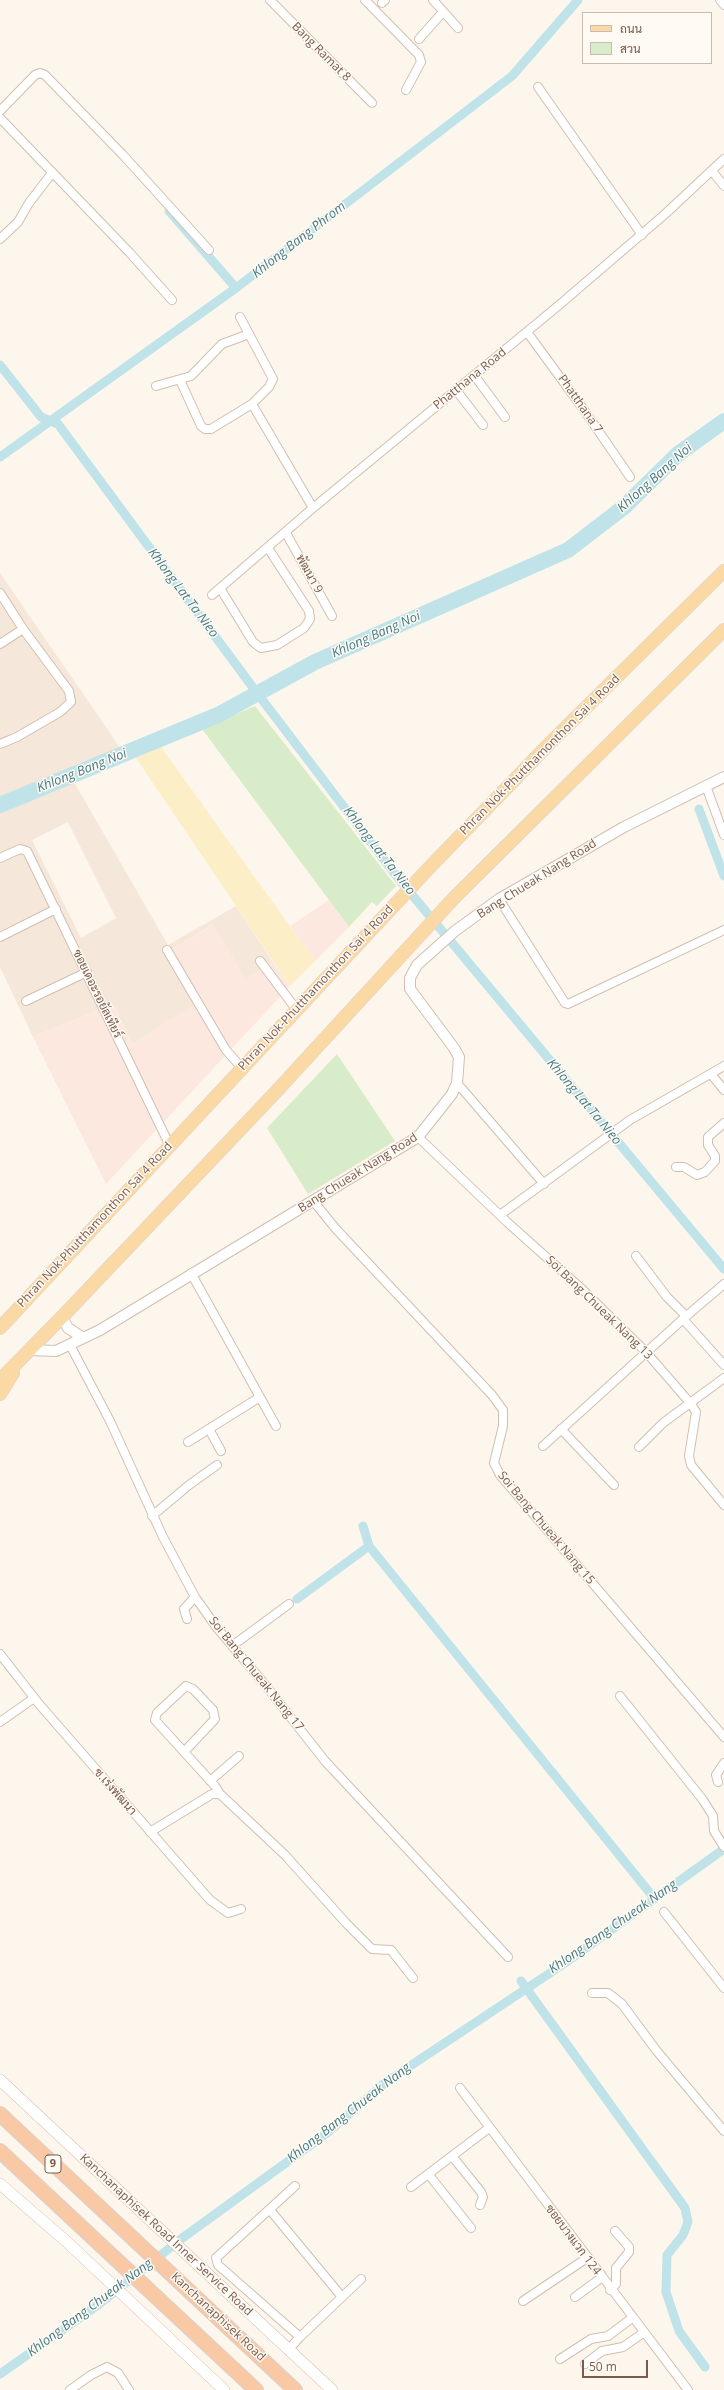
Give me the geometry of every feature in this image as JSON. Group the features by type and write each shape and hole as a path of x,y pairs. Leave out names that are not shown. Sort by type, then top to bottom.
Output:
{"highway":[{"name":"Kanchanaphisek Road","path":"0,2114 295,2390"},
{"name":"9","path":"0,2151 170,2308 256,2390"}],"main road":[{"path":"696,598 724,559"},
{"name":"Phran Nok-Phutthamonthon Sai 4 Road","path":"0,1328 169,1144 429,868 550,743 724,571"},
{"path":"0,1380 273,1095 454,898 724,630"},
{"path":"693,660 724,638"},
{"path":"0,1314 72,1251"},
{"path":"0,1394 16,1364"},
{"name":"Kanchanaphisek Road Inner Service Road","path":"0,2080 332,2390"},
{"path":"0,2184 67,2242 224,2390"}],"street":[{"name":"Bang Ramat 8","path":"270,0 372,103"},
{"path":"365,0 419,55 421,62 406,90"},
{"path":"432,0 458,28"},
{"path":"720,0 724,5"},
{"path":"418,39 443,12"},
{"path":"0,111 35,75 40,73 46,75 123,155 209,250"},
{"path":"538,87 642,234"},
{"path":"0,118 130,252 172,300"},
{"name":"Phatthana Road","path":"212,594 268,548 313,508 527,332 642,234 724,159"},
{"path":"712,170 724,186"},
{"path":"0,239 18,222 29,203 52,173"},
{"path":"180,380 201,426 205,429 211,429 252,404 270,387 273,378 240,317"},
{"name":"Phatthana 7","path":"527,332 584,410 630,478"},
{"path":"156,386 166,382 180,380 194,374 222,344 249,334"},
{"path":"474,375 505,417"},
{"path":"456,390 483,425"},
{"path":"252,404 313,508"},
{"name":"พัฒนา 9","path":"286,532 332,616"},
{"path":"220,588 253,642 261,648 277,645 304,628 310,619 309,611 268,548"},
{"path":"0,592 23,629 69,691 71,702 60,712 17,737 0,744"},
{"path":"0,644 23,629"},
{"name":"Bang Chueak Nang Road","path":"30,1350 56,1351 70,1346 191,1273 314,1202 418,1137 440,1111 457,1083 459,1057 454,1048 410,989 410,978 417,965 456,931 499,899 624,826 724,777"},
{"path":"706,786 724,835"},
{"name":"ซอยเดอะรอยัลเทียร์","path":"0,858 20,848 27,851 87,972 169,1144"},
{"path":"499,899 565,1003 568,1004 724,930"},
{"path":"0,937 56,910"},
{"path":"167,950 226,1050 241,1067"},
{"path":"260,962 296,1009"},
{"path":"26,1001 87,972"},
{"path":"500,1215 544,1184 615,1129 657,1103 724,1066"},
{"path":"711,1074 724,1090"},
{"path":"457,1083 544,1184"},
{"path":"676,1167 684,1167 697,1175 705,1172 714,1164 716,1156 708,1145 708,1137 724,1123"},
{"name":"Soi Bang Chueak Nang 13","path":"418,1137 500,1215 583,1290 646,1352 691,1404"},
{"name":"Soi Bang Chueak Nang 15","path":"314,1202 336,1229 492,1395 503,1410 503,1426 494,1463 500,1476 724,1737"},
{"path":"636,1256 667,1297 724,1365"},
{"path":"191,1273 276,1426"},
{"path":"543,1446 684,1317 724,1284"},
{"path":"62,1317 68,1328 83,1338"},
{"name":"Soi Bang Chueak Nang 17","path":"70,1346 110,1422 152,1516 195,1597 232,1646 325,1761 508,1957"},
{"path":"639,1446 663,1423 691,1404 724,1378"},
{"path":"188,1442 260,1397"},
{"path":"691,1404 696,1412 689,1456 691,1465 724,1505"},
{"path":"209,1429 222,1451"},
{"path":"561,1429 614,1484"},
{"path":"152,1516 189,1485 217,1465"},
{"path":"187,1619 184,1609 195,1597"},
{"path":"232,1646 289,1604"},
{"name":"ซ.เร่งพัฒนา","path":"0,1654 34,1698 214,1904 228,1913 241,1909"},
{"path":"184,1752 212,1724 215,1716 213,1710 193,1688 186,1686 154,1717 158,1724 220,1794 285,1855 346,1923 372,1948 392,1950 413,1978"},
{"path":"620,1696 703,1800 712,1816 714,1831 723,1846"},
{"path":"0,1722 34,1698"},
{"path":"210,1781 239,1756"},
{"path":"718,1782 716,1775 724,1763"},
{"path":"150,1832 212,1794 220,1794"},
{"path":"664,1912 724,1988"},
{"path":"592,1993 608,1993 622,2004 656,2050 724,2131"},
{"name":"ซอยบางแวก 124","path":"460,2088 610,2290 688,2390"},
{"path":"411,2187 429,2175 489,2128"},
{"path":"452,2156 481,2192 483,2197 480,2205"},
{"path":"429,2175 472,2228"},
{"path":"295,2186 216,2258 218,2265 300,2337"},
{"path":"270,2210 342,2297"},
{"path":"610,2290 616,2284 616,2268 629,2252 629,2247 615,2231"},
{"path":"523,2301 587,2258"},
{"path":"575,2297 601,2278"},
{"path":"288,2350 361,2279"},
{"path":"560,2359 591,2338 608,2336 632,2318"},
{"path":"585,2364 602,2351 623,2347 643,2333"},
{"path":"70,2390 91,2375 107,2367 118,2373 129,2390"}],"shaded area":[{"path":"0,573 121,749 0,798"},
{"path":"74,782 168,945 236,906 273,962 246,980 212,925 174,948 203,1000 132,1044 113,1004 33,1037 0,967 0,813","holes":["68,822 116,918 81,938 32,840"]},
{"path":"329,900 349,927 315,961 290,926"},
{"path":"213,925 246,979 273,962 290,986 106,1184 33,1037 113,1004 132,1044 202,1000 174,948"}],"green space":[{"path":"255,706 396,886 377,906 372,902 349,927 202,729"},
{"path":"337,1054 395,1141 308,1194 267,1128"}],"sand":[{"path":"161,747 315,961 290,986 136,758"}],"waterway":[{"name":"Khlong Bang Phrom","path":"0,457 236,288 512,76 578,0"},
{"path":"169,211 236,288"},
{"name":"Khlong Lat Ta Nieo","path":"0,365 41,417 58,424 257,693 398,878 724,1269"},
{"name":"Khlong Bang Noi","path":"0,805 218,715 315,662 568,550 624,507 678,454 724,421"},
{"path":"699,809 724,876"},
{"path":"363,1526 369,1546 654,1898"},
{"path":"297,1599 369,1546"},
{"name":"Khlong Bang Chueak Nang","path":"0,2374 98,2305 181,2239 327,2133 386,2082 565,1963 724,1849"},
{"path":"521,1981 685,2208 688,2222 683,2235 667,2255 666,2292 679,2331 705,2367"}]}
